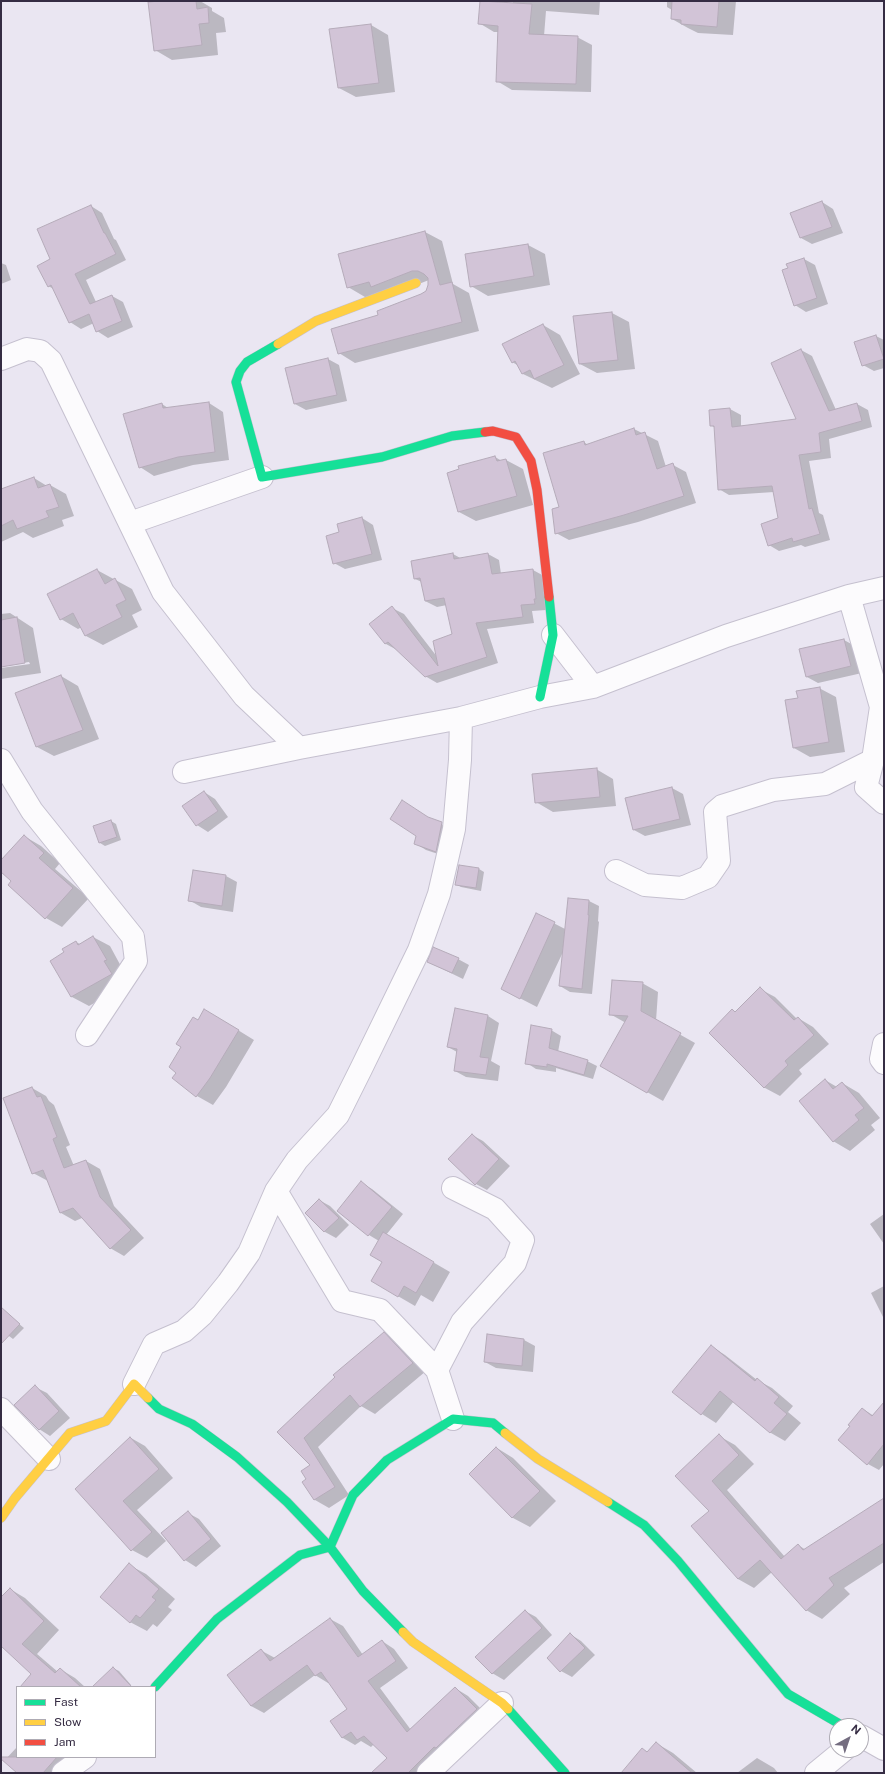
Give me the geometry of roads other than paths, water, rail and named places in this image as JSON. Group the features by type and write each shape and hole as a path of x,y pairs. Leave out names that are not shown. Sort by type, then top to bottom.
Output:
{"street":[{"path":"262,477 236,382 240,370 247,362 316,321 416,283"},
{"path":"1,359 27,349 40,351 52,361 163,592 244,696 299,748"},
{"path":"130,523 262,477 382,457 452,436 493,431 516,437 531,461 536,490 552,635 540,697"},
{"path":"184,772 299,748 461,718 540,697 593,687 726,636 849,596 884,588"},
{"path":"849,596 881,707 873,760 866,787 884,803"},
{"path":"552,635 593,687"},
{"path":"1,1518 8,1503 50,1459 70,1433 106,1421 134,1384 154,1344 184,1331 202,1315 228,1284 249,1253 276,1191 297,1160 338,1115 419,950 439,894 454,829 460,760 461,718"},
{"path":"1,760 32,811 134,938 136,961 87,1035"},
{"path":"616,871 645,885 682,888 708,877 719,861 715,812 722,806 773,790 825,784 873,760"},
{"path":"884,1044 881,1059 884,1063"},
{"path":"437,1370 462,1322 515,1263 523,1240 495,1209 453,1188"},
{"path":"276,1191 342,1301 380,1310 437,1370 453,1419"},
{"path":"134,1384 159,1409 192,1424 237,1457 287,1502 330,1547 364,1591 413,1642 502,1703 565,1773"},
{"path":"1,1409 50,1459"},
{"path":"330,1547 353,1495 387,1460 453,1419 493,1423 538,1459 644,1525 678,1562 788,1694 830,1718"},
{"path":"156,1686 217,1619 300,1555 330,1547"},
{"path":"428,1773 502,1703"},
{"path":"869,1741 884,1749"},
{"path":"63,1773 84,1758"},
{"path":"816,1773 834,1758"}]}
